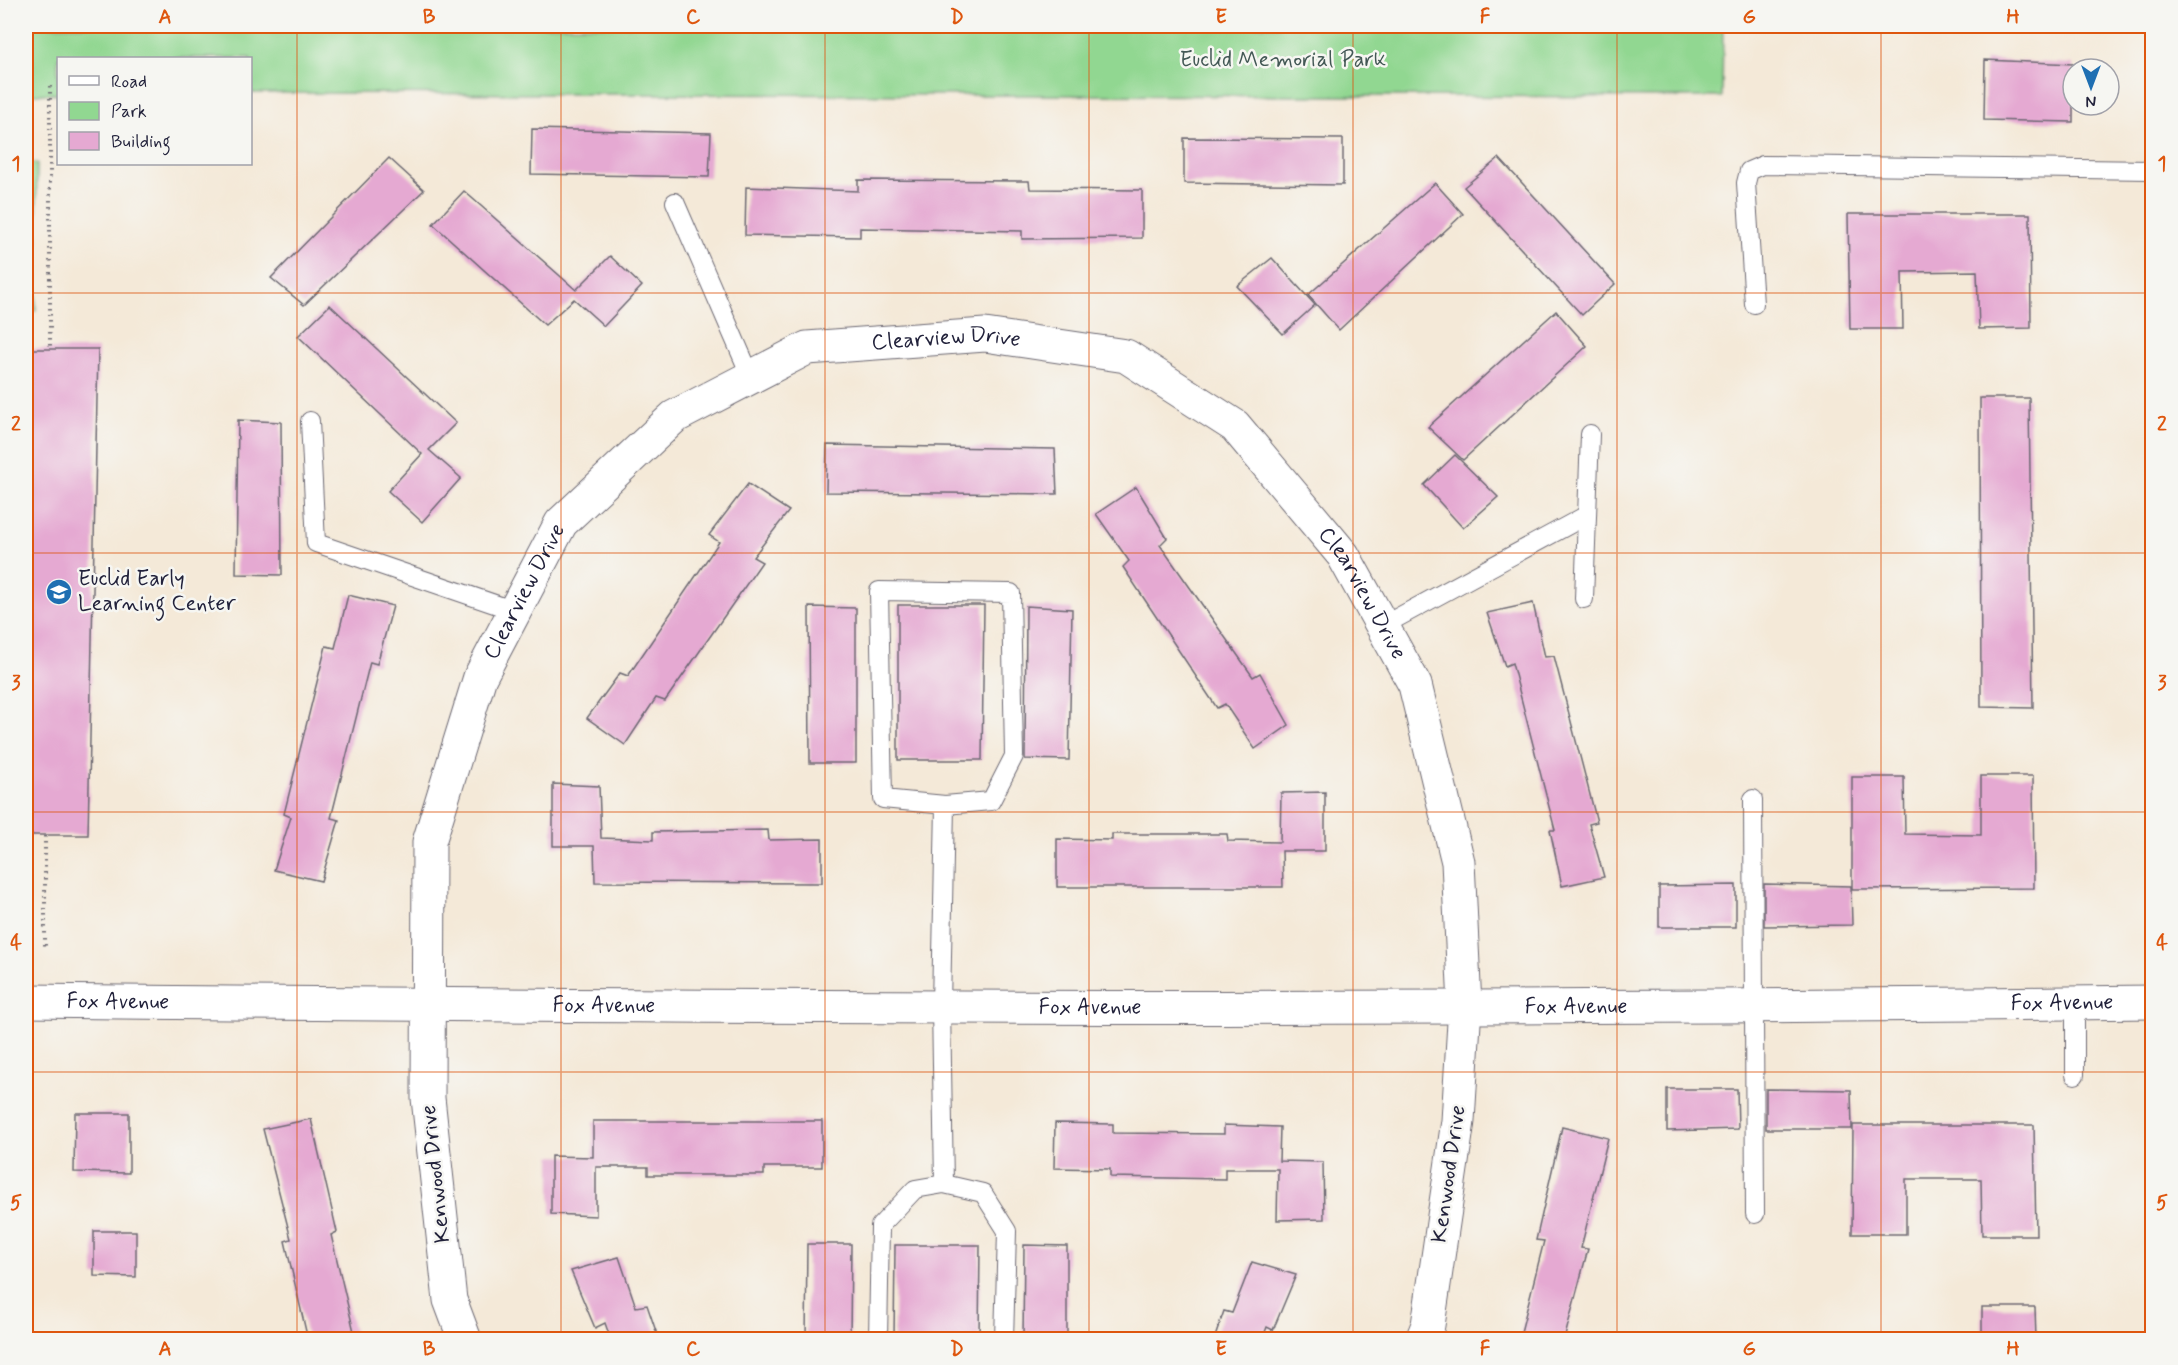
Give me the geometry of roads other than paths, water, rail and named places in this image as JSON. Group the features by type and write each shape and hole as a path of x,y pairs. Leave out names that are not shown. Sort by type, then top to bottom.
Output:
{"street":[{"name":"Clearview Drive","path":"428,1006 429,842 480,677 561,523 674,417 807,348 985,335 1126,356 1235,426 1343,555 1415,685 1458,862 1465,1006"},
{"name":"Fox Avenue","path":"26,1000 428,1006 1465,1006 2152,1002"},
{"name":"Kenwood Drive","path":"428,1006 428,1098 450,1300 465,1340"},
{"name":"Kenwood Drive","path":"1422,1340 1428,1325 1458,1121 1465,1006"}],"lane":[{"path":"1754,304 1746,183 1749,171 1763,165 2152,170"},
{"path":"675,202 751,377"},
{"path":"310,421 316,543 514,611"},
{"path":"1584,599 1585,516 1590,434"},
{"path":"1382,626 1585,516"},
{"path":"879,591 1011,593 1014,756 991,801 945,805 883,799 879,591"},
{"path":"1753,799 1755,1214"},
{"path":"944,1184 941,1006 945,805"},
{"path":"2075,1002 2075,1075"},
{"path":"878,1340 880,1227 915,1189 944,1184 983,1193 1007,1231 1005,1340"}],"place":[{"name":"Euclid Early Learning Center","path":"59,592"}],"park label":[{"name":"Euclid Memorial Park","path":"1283,60"}]}
